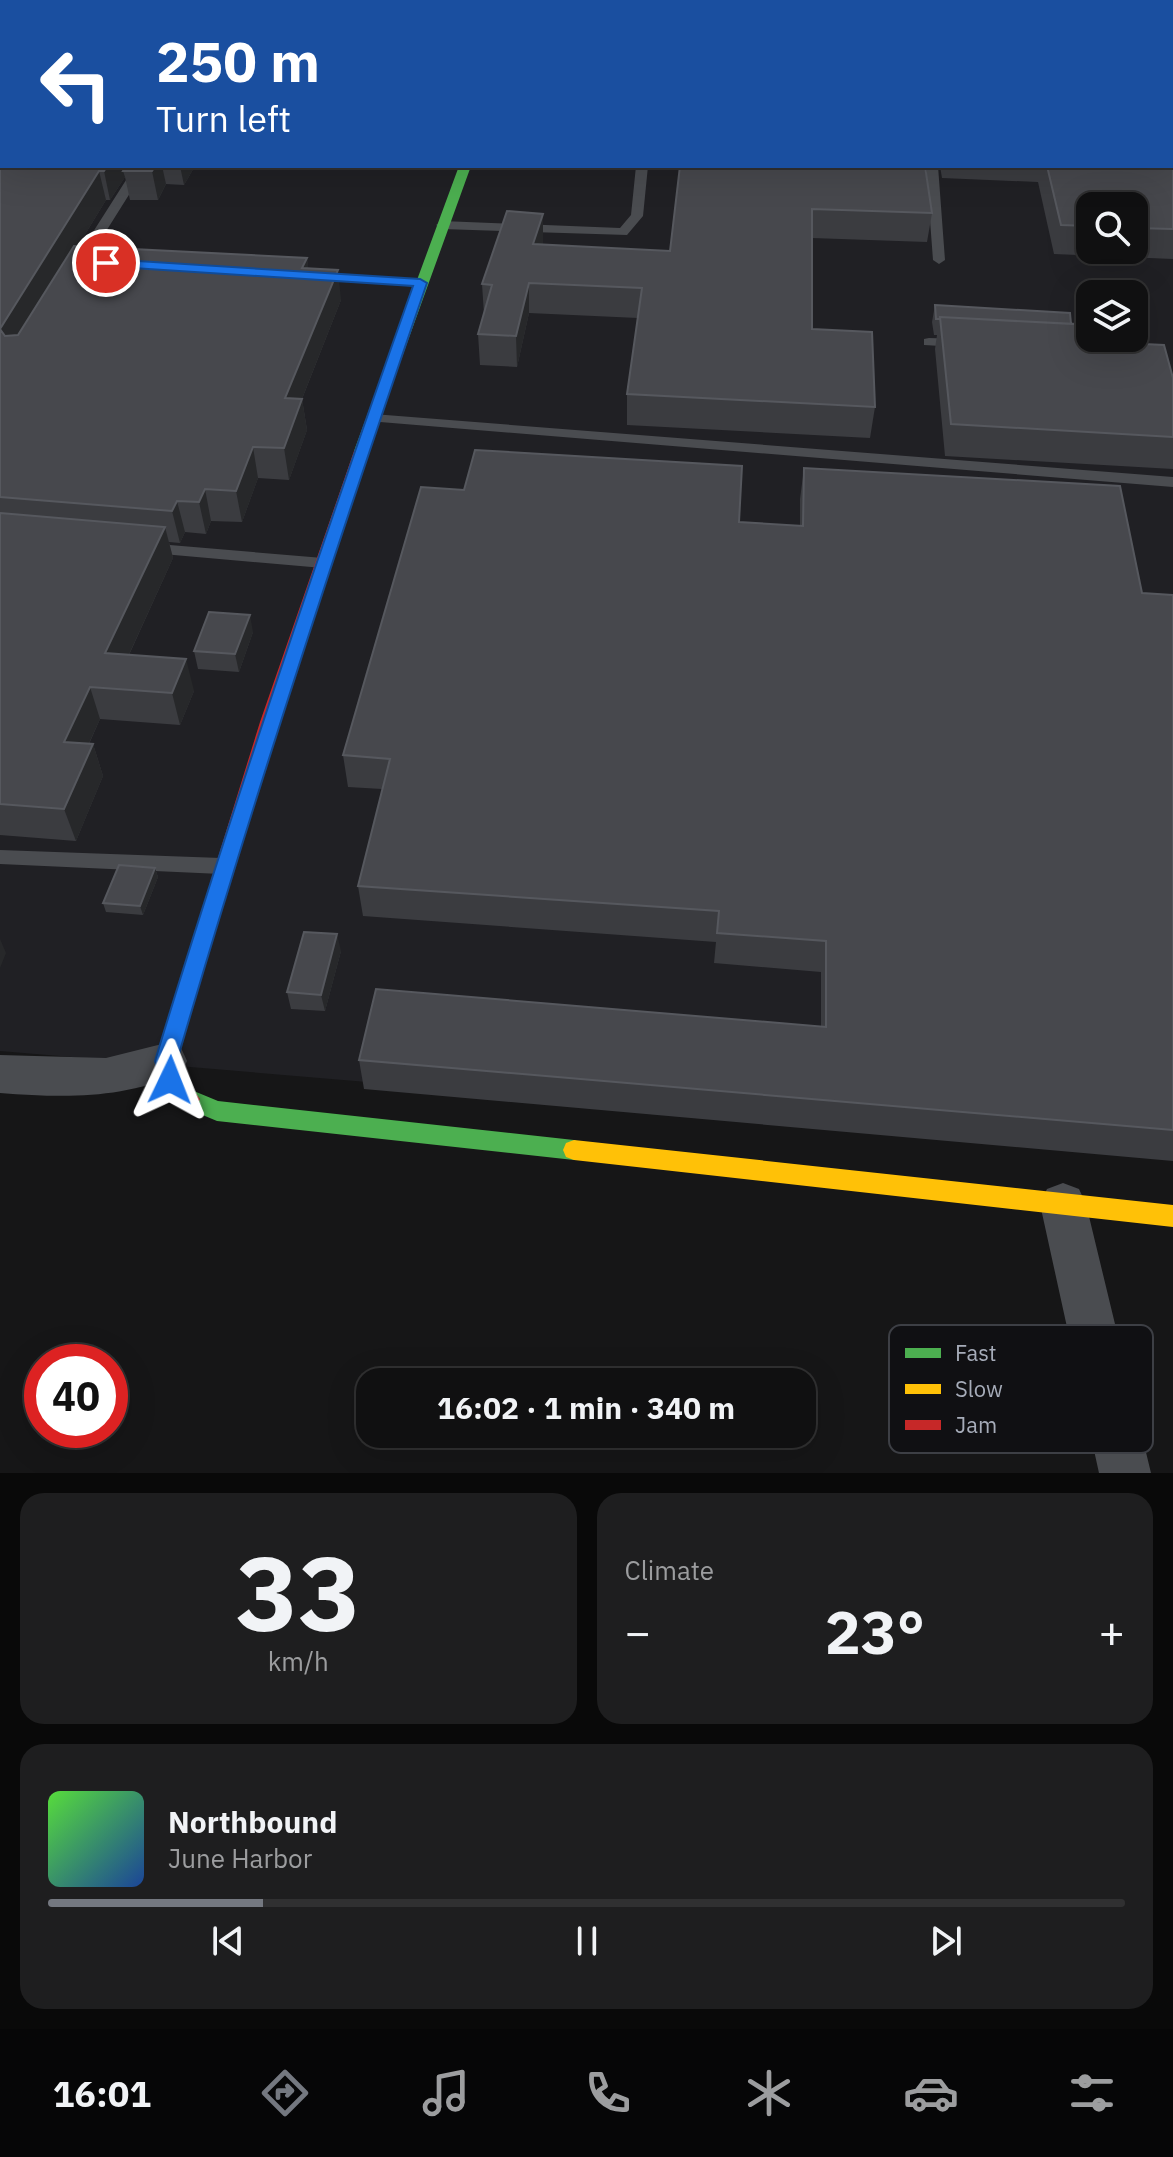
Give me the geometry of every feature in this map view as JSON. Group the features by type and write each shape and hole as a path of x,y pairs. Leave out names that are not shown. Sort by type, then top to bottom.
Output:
{"street":[{"path":"464,168 373,418 223,866 166,1061 170,1080 180,1093 217,1111 1173,1216"},
{"path":"0,1074 72,1078 135,1071 166,1061"},
{"path":"1063,1204 1091,1325"},
{"path":"1120,1453 1125,1473"}],"lane":[{"path":"73,274 140,168"},
{"path":"442,225 623,232 637,216 642,168"},
{"path":"932,168 939,260"},
{"path":"81,261 96,262"},
{"path":"296,275 420,283"},
{"path":"929,342 975,344"},
{"path":"373,418 1173,482"},
{"path":"123,546 323,563"},
{"path":"0,857 223,866"}],"shaded area":[{"path":"0,168 1173,168 1173,1150 0,1051"}],"building":[{"path":"0,168 106,168 99,171 0,329"},
{"path":"125,168 154,168 152,171 123,171"},
{"path":"680,168 925,168 932,213 812,209 812,329 872,332 875,407 627,394 642,288 529,283 516,336 478,334 492,285 482,284 507,211 543,214 533,244 670,251"},
{"path":"1047,168 1173,168 1173,229 1148,228 1148,192 1076,192 1076,226 1061,225"},
{"path":"74,246 307,258 302,268 338,270 285,398 302,399 284,448 253,447 236,491 205,489 199,502 177,501 172,511 0,497 0,329 5,336 18,335"},
{"path":"935,305 1070,313 1071,324 936,319"},
{"path":"940,317 1076,324 1076,352 1148,352 1148,344 1164,345 1173,378 1173,437 951,424"},
{"path":"475,450 742,466 739,522 803,526 804,468 1120,486 1142,593 1173,595 1173,1130 359,1060 376,989 826,1027 826,941 717,933 719,911 358,886 390,759 343,755 421,487 464,490"},
{"path":"0,513 165,527 105,653 186,659 172,693 90,687 64,742 93,744 64,809 0,804"},
{"path":"209,612 250,615 235,654 194,651"},
{"path":"119,865 155,868 140,906 103,903"},
{"path":"304,932 337,934 321,995 287,992"}],"traffic: fast":[{"path":"361,451 464,168"},
{"path":"189,1099 217,1111 574,1150"}],"traffic: slow":[{"path":"574,1150 1173,1216"}],"traffic: jam":[{"path":"189,1099 173,1081 166,1061 269,722 361,451"}],"route":[{"path":"106,263 420,283 223,866 166,1061 170,1080"}]}
